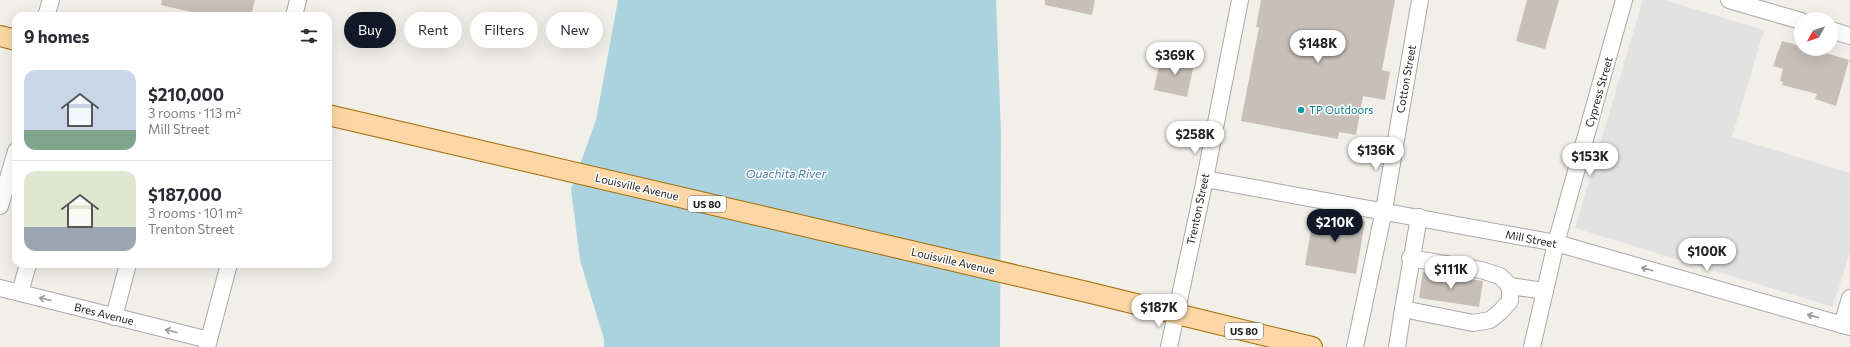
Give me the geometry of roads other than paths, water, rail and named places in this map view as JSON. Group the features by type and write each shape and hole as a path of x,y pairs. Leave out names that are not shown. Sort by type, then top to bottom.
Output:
{"main road":[{"path":"0,36 12,39"},
{"name":"Louisville Avenue","path":"332,116 1175,314"},
{"name":"US 80","path":"1175,314 1312,347"}],"street":[{"path":"47,12 51,0"},
{"path":"295,12 298,0"},
{"name":"Trenton Street","path":"1169,347 1205,179 1240,0"},
{"name":"Cotton Street","path":"1355,347 1384,210 1420,0"},
{"name":"Cypress Street","path":"1532,347 1556,243 1624,0"},
{"path":"1729,0 1794,19"},
{"path":"1838,32 1850,36"},
{"path":"0,206 12,165"},
{"name":"Mill Street","path":"1205,179 1384,210 1556,243 1846,326"},
{"path":"1397,347 1410,258 1419,217"},
{"path":"1410,258 1481,270 1500,276 1510,286 1545,291"},
{"path":"20,293 27,268"},
{"path":"114,317 127,268"},
{"path":"208,344 228,268"},
{"path":"1403,309 1472,323 1490,320 1510,301 1510,286"},
{"name":"Bres Avenue","path":"0,288 114,317 208,344"},
{"path":"1846,326 1850,298"}],"water":[{"name":"Ouachita River","path":"618,0 996,0 1001,133 1000,347 604,347 604,339 580,260 571,189 596,120"}],"place":[{"name":"TP Outdoors","path":"1301,110"}]}
